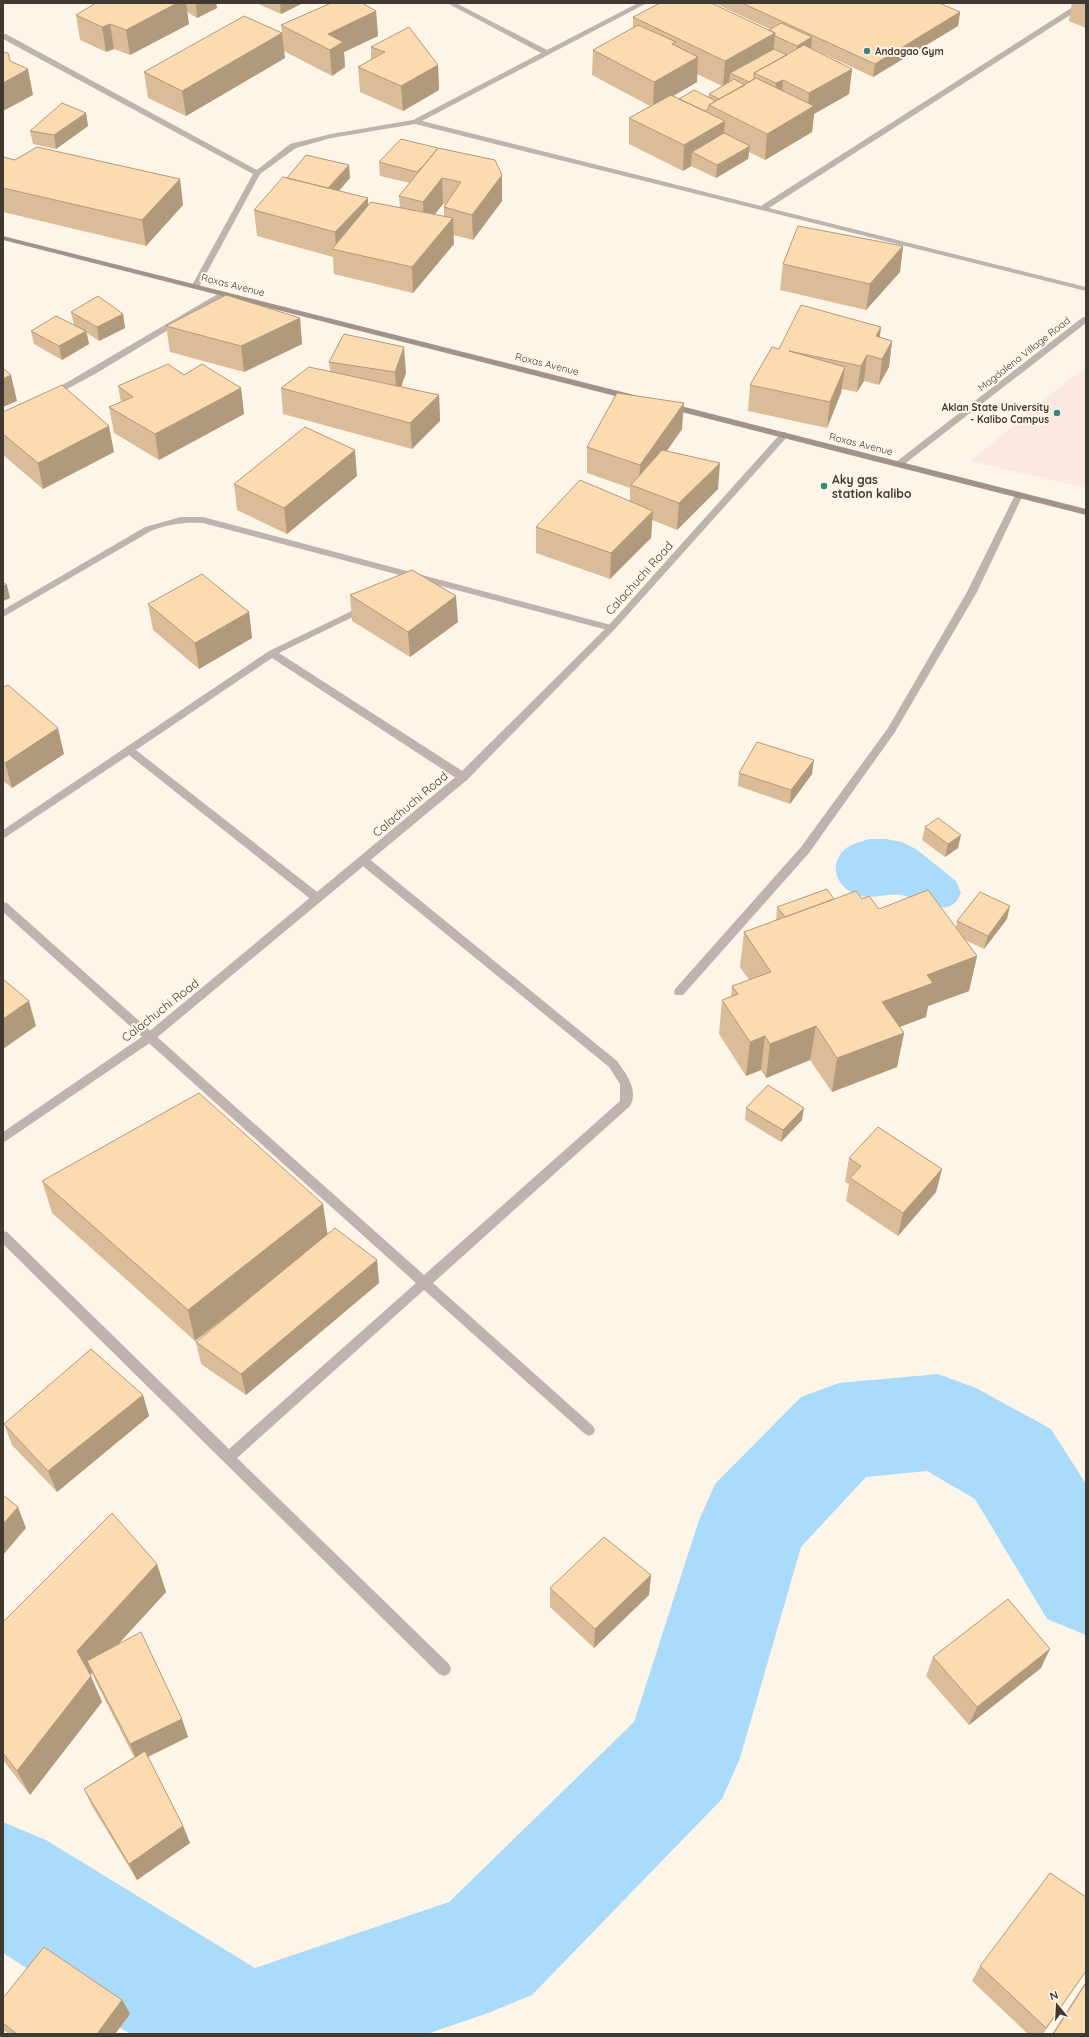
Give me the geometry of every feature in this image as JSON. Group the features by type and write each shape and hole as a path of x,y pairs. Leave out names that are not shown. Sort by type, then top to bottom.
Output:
{"main road":[{"name":"Roxas Avenue","path":"3,238 646,400"},
{"name":"Roxas Avenue","path":"661,404 1086,512"}],"street":[{"path":"451,3 546,53"},
{"path":"195,286 258,173 293,146 331,136 415,122 643,3"},
{"path":"762,209 1084,3"},
{"path":"3,36 258,173"},
{"path":"415,122 1086,289"},
{"path":"44,398 92,372 224,294"},
{"name":"Magdalena Village Road","path":"899,464 1086,319"},
{"name":"Calachuchi Road","path":"3,1138 150,1037 463,777 611,628 784,435"},
{"path":"679,992 805,850 892,730 972,592 1019,495"},
{"path":"3,614 148,530 164,522 183,519 203,520 611,628"},
{"path":"411,585 424,578"},
{"path":"3,835 272,653 376,602"},
{"path":"272,653 463,777"},
{"path":"129,750 317,898"},
{"path":"229,1457 626,1103 626,1083 613,1064 363,860"},
{"path":"3,906 590,1430"},
{"path":"3,1236 444,1669"}],"shaded area":[{"name":"Aklan State University - Kalibo Campus","path":"1086,366 1086,488 970,461"}],"water":[{"path":"869,839 886,839 902,842 916,849 956,881 961,893 956,902 942,908 925,904 900,895 868,897 857,895 845,888 836,871 838,858 848,847"}],"building":[{"path":"96,3 177,3 126,30 110,24 102,27 76,15"},
{"path":"331,3 362,3 376,11 328,34 343,42 330,50 281,25"},
{"path":"660,3 711,3 775,33 725,61 633,17"},
{"name":"Andagao Gym","path":"742,3 939,3 960,12 875,64"},
{"path":"244,16 282,33 182,91 144,72"},
{"path":"781,23 812,37 797,46 775,36 775,33 769,30"},
{"path":"638,25 676,42 672,44 698,57 654,82 593,50"},
{"path":"409,27 438,65 401,86 358,67 385,52 371,47"},
{"path":"804,45 852,69 809,93 783,80 776,83 754,73"},
{"path":"774,49 787,55 754,73 754,79 749,82 730,73"},
{"path":"3,52 8,53 10,61 28,69 3,83"},
{"path":"756,78 814,106 767,134 709,105"},
{"path":"734,79 745,85 719,99 709,94"},
{"path":"694,90 716,101 709,105 708,109 705,111 679,99"},
{"path":"671,95 725,121 684,145 629,118"},
{"path":"62,103 86,113 54,135 30,131"},
{"path":"724,133 750,146 717,165 692,152"},
{"path":"401,139 438,148 417,172 379,162"},
{"path":"37,147 180,179 142,220 3,188 3,157 15,160"},
{"path":"438,148 495,160 502,175 472,215 444,207 461,182 442,178 423,202 399,196"},
{"path":"306,155 349,165 328,188 287,178"},
{"path":"283,177 368,198 335,232 254,210"},
{"path":"371,202 453,218 412,267 332,249"},
{"path":"798,226 903,246 870,284 783,264"},
{"path":"226,295 300,318 241,346 166,326"},
{"path":"98,296 123,314 97,327 71,312"},
{"path":"801,305 881,327 876,336 892,341 882,359 867,355 861,366 789,351 845,367 830,402 750,385 772,347 779,349"},
{"path":"56,316 86,331 59,346 31,331"},
{"path":"344,334 404,347 395,372 329,362"},
{"path":"168,364 184,375 202,364 241,388 155,434 109,407 133,397 118,386"},
{"path":"309,367 439,395 410,423 281,388"},
{"path":"3,368 11,375 3,379"},
{"path":"62,385 109,426 38,463 3,434 3,412"},
{"path":"617,393 684,403 640,465 587,447"},
{"path":"305,427 355,450 284,508 234,484"},
{"path":"662,450 720,463 679,503 631,485"},
{"path":"580,480 653,511 611,553 536,527"},
{"path":"412,570 456,596 408,632 350,595"},
{"path":"202,574 249,612 195,643 148,604"},
{"path":"8,685 58,728 5,763 3,761 3,687"},
{"path":"757,742 814,760 791,790 739,773"},
{"path":"938,818 961,835 948,844 925,827"},
{"path":"827,889 834,899 785,917 777,907"},
{"path":"928,890 977,956 927,975 933,983 882,1002 904,1033 837,1058 816,1026 770,1044 765,1036 750,1042 722,1000 738,994 732,986 771,972 744,932 856,891 862,899 869,896 879,909"},
{"path":"980,892 1010,906 988,936 957,921"},
{"path":"3,979 29,1001 3,1019"},
{"path":"768,1085 804,1108 783,1130 746,1108"},
{"path":"199,1093 323,1204 188,1310 42,1181"},
{"path":"878,1127 942,1169 903,1213 850,1178 861,1166 849,1158"},
{"path":"335,1228 377,1260 241,1374 196,1342"},
{"path":"91,1349 143,1395 48,1471 4,1424"},
{"path":"3,1495 18,1507 3,1524"},
{"path":"112,1513 157,1564 77,1651 91,1676 17,1771 3,1753 3,1622"},
{"path":"604,1537 651,1575 595,1629 550,1588"},
{"path":"1008,1599 1050,1649 977,1707 933,1657"},
{"path":"141,1632 182,1719 130,1744 87,1661"},
{"path":"145,1751 183,1826 129,1864 84,1789"},
{"path":"1050,1873 1086,1897 1086,1971 1046,2028 980,1966"},
{"path":"44,1947 122,2000 97,2034 17,2034 3,2023 3,1998"},
{"path":"1086,1983 1086,2034 1054,2033"}],"waterway":[{"path":"247,2034 488,1951 681,1758 754,1520 839,1431 938,1422 1013,1464 1086,1582"},
{"path":"3,1883 245,2034"}],"place":[{"name":"Andagao Gym","path":"867,51"},
{"name":"Aklan State University - Kalibo Campus","path":"1057,413"},
{"name":"Aky gas station kalibo","path":"824,486"}]}
